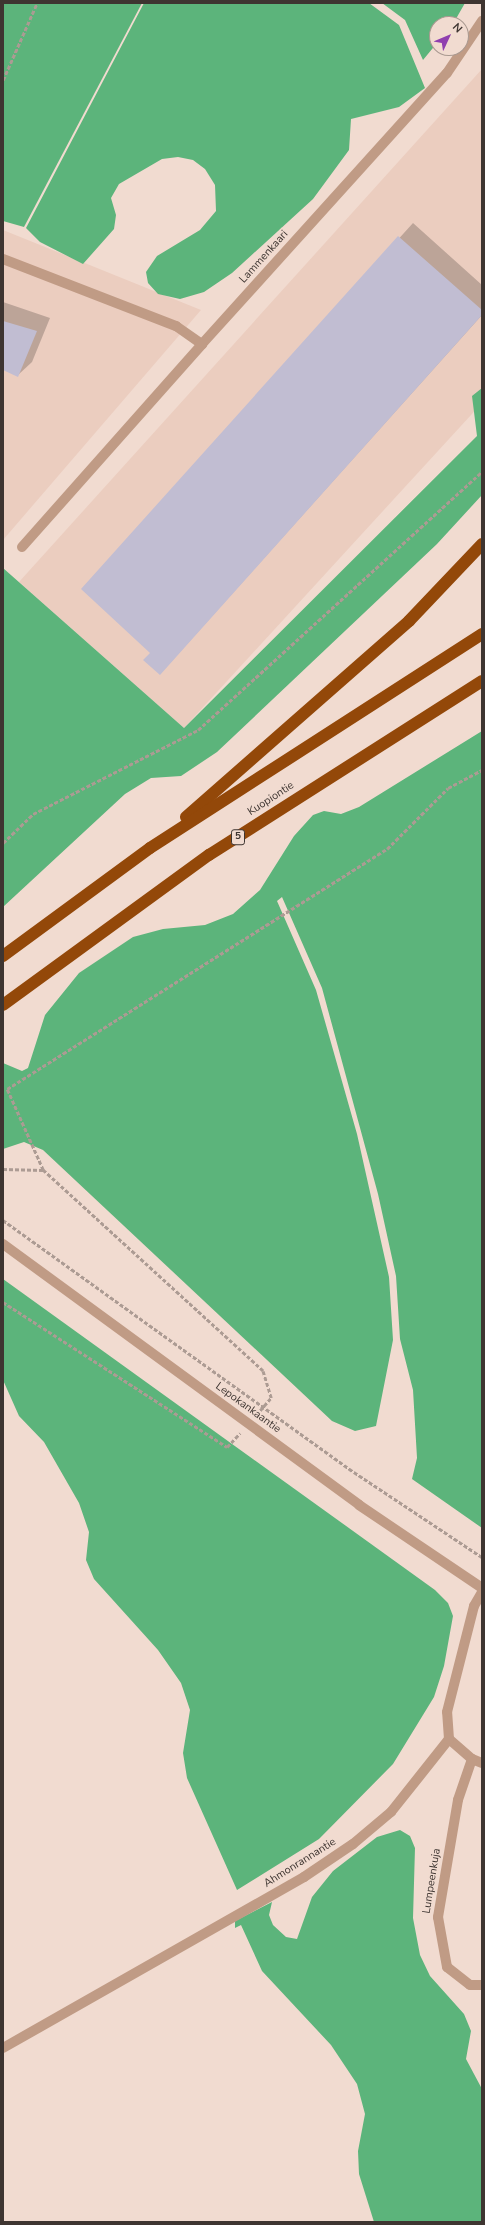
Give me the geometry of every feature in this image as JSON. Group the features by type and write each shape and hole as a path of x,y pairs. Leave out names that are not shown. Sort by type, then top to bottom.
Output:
{"highway":[{"path":"150,848 409,621 482,544"},
{"path":"3,956 150,848 482,634"},
{"name":"Kuopiontie","path":"3,1006 209,855 482,681"}],"street":[{"name":"Lammenkaari","path":"22,547 202,344 447,73 482,21"},
{"path":"3,259 176,326 202,344"},
{"name":"Lepokankaantie","path":"3,1244 248,1423 482,1588"},
{"path":"482,1592 474,1606 447,1712 449,1739 472,1760 482,1763"},
{"name":"Ahmonrannantie","path":"3,2048 304,1877 354,1844 391,1812 449,1739"},
{"name":"Lumpeenkuja","path":"472,1760 458,1800 438,1917 447,1967 470,1985 482,1985"}],"path":[{"path":"3,80 37,3"},
{"path":"3,843 33,814 198,730 482,472"},
{"path":"3,1302 228,1447 271,1398 263,1371 43,1170 7,1089 387,849 448,788 482,770"},
{"path":"3,1169 43,1170"},
{"path":"3,1220 454,1541 482,1557"}],"shaded area":[{"path":"482,69 482,403 184,728 19,582"},
{"path":"3,230 201,310 3,540"}],"green space":[{"path":"3,3 142,3 24,227 3,221"},
{"path":"144,3 369,3 399,25 425,88 399,107 351,119 349,150 313,199 232,273 204,292 180,299 158,294 148,283 146,272 157,256 200,230 216,211 215,185 205,169 193,160 178,157 162,159 119,184 111,198 116,215 114,229 83,264 40,242 26,228"},
{"path":"382,3 465,3 458,16 429,16 429,53 423,60 405,20"},
{"path":"482,388 482,495 437,544 217,752 181,776 151,778 125,794 3,907 3,568 184,728 477,436 472,396"},
{"path":"482,731 482,1528 412,1479 417,1458 413,1390 400,1339 396,1276 378,1194 322,988 282,897 277,901 316,990 357,1134 389,1277 393,1340 376,1426 355,1431 332,1421 43,1150 24,1142 3,1149 3,1063 22,1071 28,1068 45,1015 79,973 133,937 163,929 205,925 233,914 260,890 294,836 313,815 324,811 341,814 359,807"},
{"path":"3,1279 435,1590 448,1603 453,1616 444,1666 434,1697 393,1764 319,1839 237,1890 187,1778 183,1753 190,1710 181,1683 158,1650 94,1579 86,1560 89,1532 79,1503 44,1442 19,1416 3,1380"},
{"path":"400,1830 410,1836 415,1848 413,1918 420,1955 430,1976 464,2014 471,2031 466,2059 482,2089 482,2222 374,2222 359,2174 358,2151 365,2114 357,2084 331,2045 262,1971 241,1925 235,1928 235,1921 272,1902 269,1915 273,1925 286,1937 297,1939 312,1897 333,1871 377,1837"}],"building":[{"path":"398,236 482,310 482,315 160,675 143,660 150,653 81,589"},
{"path":"3,321 37,331 18,377 3,370"}]}
